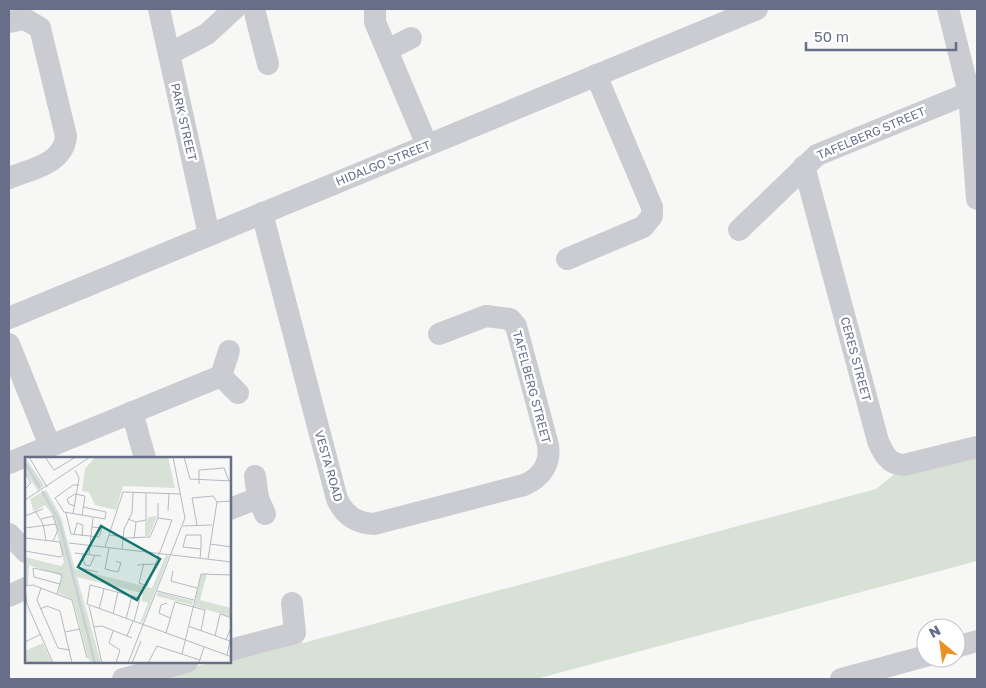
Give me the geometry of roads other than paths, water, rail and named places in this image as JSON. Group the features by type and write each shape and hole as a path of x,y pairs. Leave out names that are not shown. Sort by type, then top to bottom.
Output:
{"street":[{"name":"PARK STREET","path":"159,9 210,235"},
{"path":"169,54 207,34 234,9"},
{"path":"254,9 268,64"},
{"path":"375,9 375,22 427,145"},
{"name":"HIDALGO STREET","path":"9,318 757,9"},
{"path":"948,9 969,93 977,200"},
{"path":"9,22 25,19 40,28 66,136 63,149 55,159 9,178"},
{"path":"387,50 412,38"},
{"path":"567,259 643,227 652,216 652,207 596,75"},
{"name":"TAFELBERG STREET","path":"739,230 804,166 826,150 969,93"},
{"name":"CERES STREET","path":"804,166 878,440 884,455 898,465 904,465 977,447"},
{"name":"VESTA ROAD","path":"262,213 337,499 350,517 357,521 374,524 524,485 535,480 544,470"},
{"name":"TAFELBERG STREET","path":"439,334 486,316 510,319 516,326 548,445 548,455 544,470"},
{"path":"9,344 50,446"},
{"path":"221,376 229,351"},
{"path":"9,463 221,376"},
{"path":"221,376 238,392"},
{"path":"132,412 145,457"},
{"path":"231,509 260,496"},
{"path":"9,534 25,551"},
{"path":"9,596 25,588"},
{"path":"231,650 295,633 292,603"},
{"path":"841,679 889,673 916,661"},
{"path":"123,679 174,663"}]}
